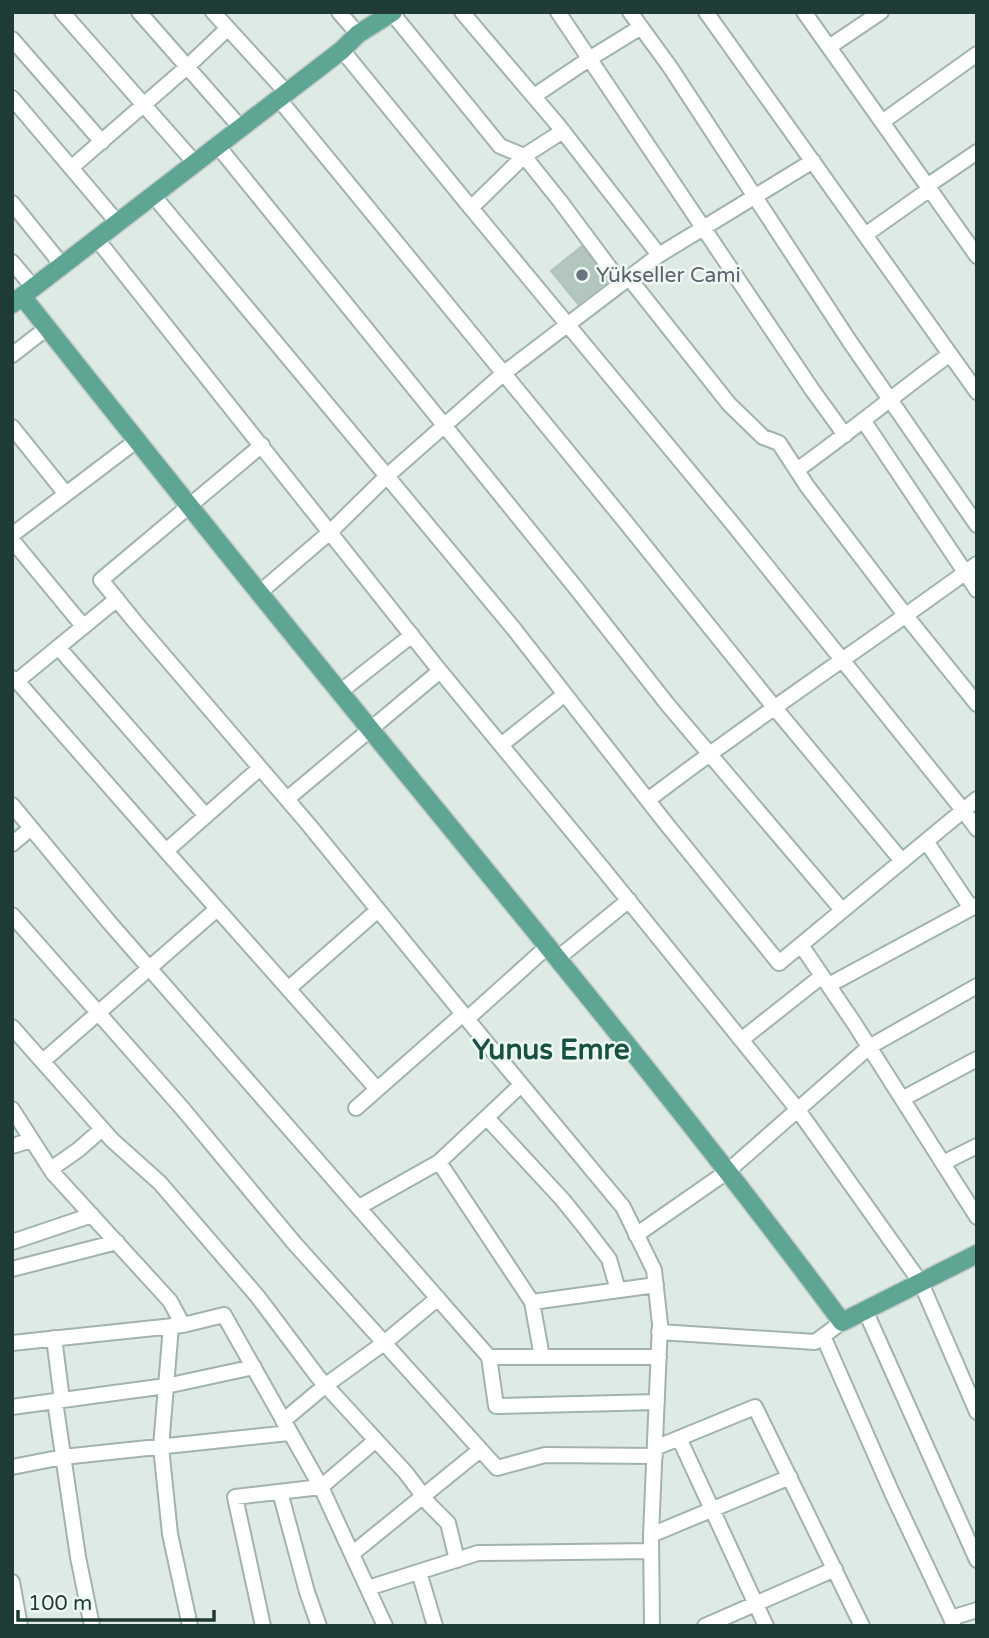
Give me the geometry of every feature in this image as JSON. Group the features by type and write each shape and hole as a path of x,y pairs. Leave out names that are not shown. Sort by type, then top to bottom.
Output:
{"main road":[{"path":"392,13 358,34 342,50 22,296 189,508 553,952 728,1171 842,1322 921,1283 975,1261"}],"street":[{"path":"62,12 195,163"},
{"path":"139,12 240,127"},
{"path":"212,12 282,95 774,707 902,861"},
{"path":"339,12 358,34"},
{"path":"462,12 563,131 659,255"},
{"path":"558,12 845,435"},
{"path":"630,12 670,67 889,399 977,525"},
{"path":"706,12 977,392"},
{"path":"804,12 976,254"},
{"path":"829,47 881,12"},
{"path":"392,13 500,146 524,156 729,404 763,437 779,443 807,486 977,704"},
{"path":"534,96 641,27"},
{"path":"71,168 227,29"},
{"path":"12,39 102,142"},
{"path":"342,50 732,523 977,829"},
{"path":"882,122 977,54"},
{"path":"12,98 117,222"},
{"path":"471,208 524,156 563,131"},
{"path":"217,145 668,705 842,910"},
{"path":"865,235 977,152"},
{"path":"259,593 504,373 659,255 813,161"},
{"path":"153,195 514,629 779,963 977,799"},
{"path":"12,204 62,265"},
{"path":"96,239 440,671 798,1110 921,1283 977,1412"},
{"path":"12,261 22,296"},
{"path":"12,355 47,328"},
{"path":"797,470 950,354"},
{"path":"863,420 971,569 977,590"},
{"path":"12,428 66,494"},
{"path":"83,626 12,538 136,441"},
{"path":"262,445 101,580 287,799 622,1207 654,1270 656,1285 659,1357 651,1535 652,1626"},
{"path":"648,800 709,753 971,569"},
{"path":"117,599 15,679 377,1089"},
{"path":"340,692 412,635"},
{"path":"58,647 206,816"},
{"path":"287,799 440,671"},
{"path":"501,745 565,694"},
{"path":"166,851 260,768"},
{"path":"12,805 109,922 489,1357 496,1406 657,1402"},
{"path":"12,844 31,828"},
{"path":"741,1040 825,981 974,906 926,841"},
{"path":"356,1108 465,1017 629,900"},
{"path":"43,1061 217,909"},
{"path":"288,989 378,910"},
{"path":"12,915 182,1108 295,1244 496,1468 545,1455 655,1452 678,1438 755,1407 862,1626"},
{"path":"801,944 977,1217"},
{"path":"636,1235 728,1171 869,1047 977,986"},
{"path":"12,1027 112,1140 160,1183 258,1297 326,1385 448,1523 457,1560"},
{"path":"902,1099 977,1059"},
{"path":"359,1207 439,1162 522,1085"},
{"path":"12,1109 51,1169 170,1301 177,1326 166,1386 161,1447 170,1534 190,1626"},
{"path":"487,1118 562,1199 609,1259 618,1290"},
{"path":"51,1169 102,1129"},
{"path":"12,1146 32,1140"},
{"path":"943,1163 977,1146"},
{"path":"439,1162 533,1302 542,1357"},
{"path":"12,1242 92,1215"},
{"path":"12,1269 117,1242"},
{"path":"533,1302 656,1285"},
{"path":"12,1467 63,1457 161,1447 286,1427 326,1385 384,1343 438,1298"},
{"path":"865,1310 977,1560"},
{"path":"12,1343 177,1326 224,1315 321,1487 385,1626"},
{"path":"659,1332 815,1342 842,1322"},
{"path":"823,1336 952,1622 977,1610"},
{"path":"54,1338 63,1457 78,1557 92,1626"},
{"path":"489,1357 659,1357"},
{"path":"12,1406 166,1386 254,1367"},
{"path":"678,1438 766,1626"},
{"path":"264,1626 235,1497 321,1487 376,1440"},
{"path":"353,1553 480,1450"},
{"path":"651,1535 790,1478"},
{"path":"280,1492 319,1626"},
{"path":"368,1588 478,1553 651,1551"},
{"path":"705,1626 835,1569"},
{"path":"419,1572 435,1626"},
{"path":"12,1582 20,1626"}],"building":[{"name":"Yükseller Cami","path":"582,246 608,281 578,304 551,271"}],"place":[{"name":"Yükseller Cami","path":"582,275"}],"district":[{"name":"Yunus Emre","path":"551,1049"}]}
